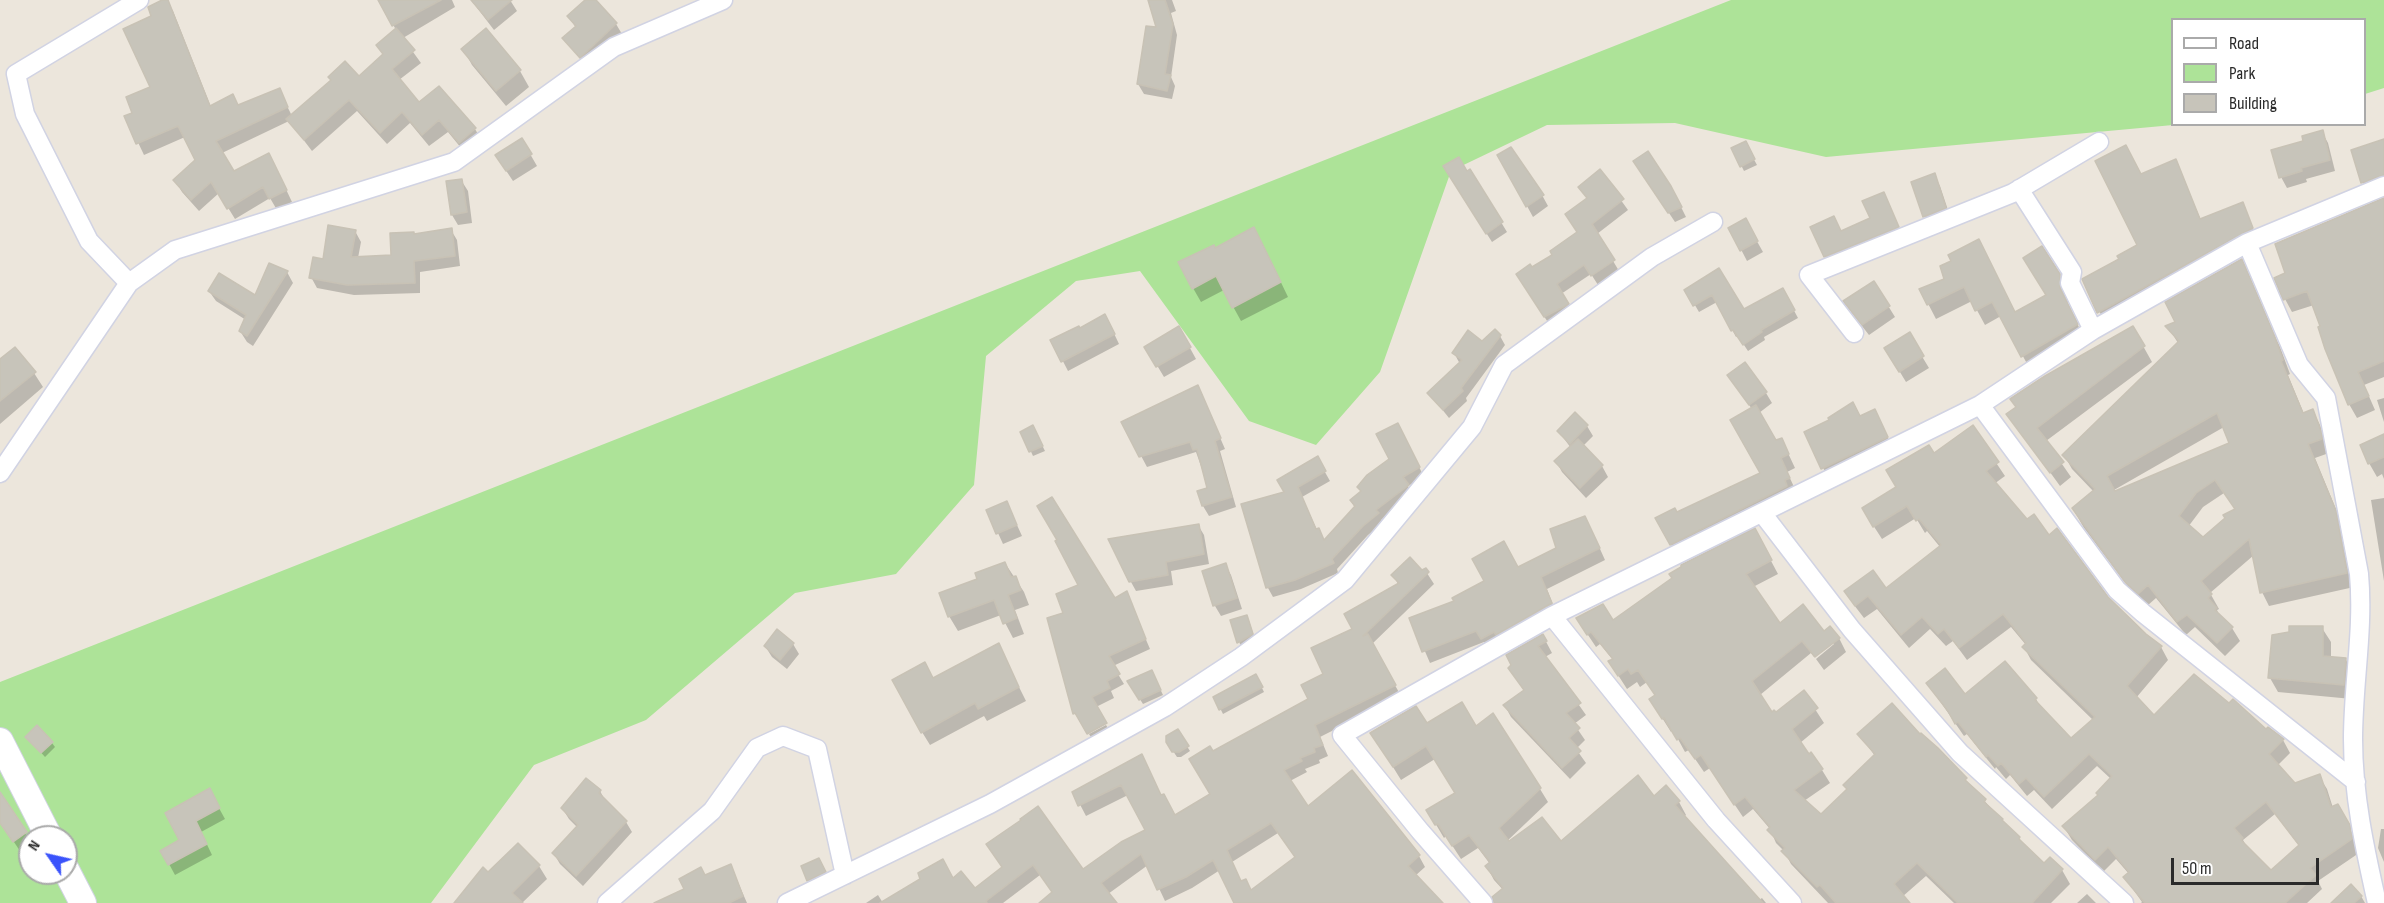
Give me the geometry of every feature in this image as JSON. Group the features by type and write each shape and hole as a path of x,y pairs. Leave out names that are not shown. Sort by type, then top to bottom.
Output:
{"street":[{"path":"129,284 90,241 25,114 16,74 139,0"},
{"path":"0,473 129,284 175,250 454,162 614,47 723,0"},
{"path":"1854,333 1809,274 2019,189 2099,141"},
{"path":"1483,903 1419,831 1342,735 1552,616 1980,405 2093,330 2247,243 2384,186"},
{"path":"2019,189 2072,272 2070,283 2093,330"},
{"path":"787,903 990,804 1165,707 1241,657 1345,580 1472,428 1504,365 1652,257 1713,222"},
{"path":"2247,243 2299,365 2326,398 2361,602 2353,740 2363,841 2377,903"},
{"path":"1980,405 2117,590 2143,614 2356,782"},
{"path":"1762,513 1852,630 1960,753 2124,903"},
{"path":"1552,616 1716,820 1792,903"},
{"path":"607,903 712,811 757,748 783,736 817,749 845,875"},
{"path":"0,741 43,825"},
{"path":"74,885 83,903"}],"green space":[{"path":"1731,0 2384,0 2384,88 2366,94 2366,18 2171,18 2171,125 1826,157 1675,123 1547,125 1451,171 1380,372 1316,445 1249,421 1140,271 1076,281 986,356 974,485 896,574 795,593 646,720 534,765 431,903 0,903 0,682"}],"building":[{"path":"162,0 168,0 210,106 233,94 238,105 280,88 288,107 216,141 234,171 269,153 287,190 269,199 263,187 227,209 211,182 191,200 173,180 195,160 178,126 136,144 124,116 132,113 126,97 150,87 123,29 151,16 148,7"},
{"path":"378,0 441,0 392,26"},
{"path":"471,0 512,0 488,20"},
{"path":"585,0 596,0 617,23 580,58 562,38 576,26 567,16"},
{"path":"1148,0 1165,0 1173,24 1165,74 1171,75 1167,91 1137,84 1146,26 1156,27"},
{"path":"396,28 415,50 392,69 419,102 439,86 476,128 459,143 439,120 422,135 402,112 380,133 349,100 304,140 286,119 331,80 328,77 345,61 359,76 383,54 376,45"},
{"path":"486,28 521,70 496,91 461,49"},
{"path":"2323,130 2330,160 2301,168 2302,171 2279,178 2271,150 2303,141 2302,136"},
{"path":"522,138 532,154 506,171 495,155"},
{"path":"2384,139 2384,175 2361,183 2351,150"},
{"path":"1746,141 1755,159 1740,167 1731,148"},
{"path":"2126,145 2141,174 2176,159 2200,219 2243,202 2253,228 2097,313 2082,279 2119,259 2117,256 2137,245 2095,161"},
{"path":"1511,147 1544,195 1526,207 1497,155"},
{"path":"1648,151 1682,207 1668,213 1633,161"},
{"path":"1459,157 1467,171 1470,169 1503,222 1486,234 1443,166"},
{"path":"1600,169 1624,199 1592,224 1615,260 1591,276 1584,265 1557,284 1569,304 1544,317 1516,274 1530,264 1532,267 1552,255 1550,251 1577,232 1565,214 1587,198 1578,187"},
{"path":"1935,173 1946,208 1923,217 1911,182"},
{"path":"462,179 467,212 451,215 446,181"},
{"path":"1884,192 1899,227 1824,257 1810,227 1834,216 1841,231 1870,218 1862,201"},
{"path":"2384,198 2384,361 2358,372 2369,396 2348,405 2325,349 2318,327 2320,326 2307,291 2283,300 2274,278 2285,273 2275,244"},
{"path":"1746,218 1758,241 1740,251 1728,228"},
{"path":"328,225 356,230 351,257 391,255 390,233 414,232 414,234 452,228 455,256 414,261 415,283 347,285 309,278 313,257 323,259"},
{"path":"1254,227 1281,282 1232,308 1216,276 1192,289 1178,262 1214,245 1215,248"},
{"path":"1979,239 2015,312 2046,295 2023,258 2042,246 2060,274 2060,288 2078,324 2021,357 1992,302 1975,311 1964,287 1927,305 1919,289 1944,279 1940,266 1951,261 1948,255"},
{"path":"2242,259 2273,332 2283,360 2281,361 2303,413 2313,409 2321,431 2322,439 2308,444 2336,511 2347,573 2260,593 2249,539 2201,581 2212,594 2208,598 2217,608 2215,610 2233,627 2217,643 2187,615 2177,622 2148,585 2138,594 2125,582 2072,508 2095,489 2062,455 2179,341 2165,326 2175,322 2165,302","holes":["2217,413 2229,443 2115,491 2107,476","2215,480 2235,509 2223,515 2225,518 2203,537 2179,516 2196,493"]},
{"path":"269,263 288,271 247,336 239,331 246,315 208,291 219,273 255,295"},
{"path":"1719,268 1744,309 1783,288 1795,310 1761,330 1762,332 1743,345 1733,330 1731,331 1712,295 1693,306 1684,290"},
{"path":"1874,281 1890,306 1862,325 1843,301"},
{"path":"1105,314 1115,334 1061,362 1050,340 1079,326 1080,328"},
{"path":"1179,326 1191,347 1156,367 1144,347"},
{"path":"2133,326 2145,346 2037,428 2064,462 2050,473 2006,414 2016,407 2010,399 2045,376"},
{"path":"1495,329 1501,335 1461,388 1463,391 1443,410 1427,393 1462,360 1452,353 1468,330 1482,341"},
{"path":"1910,332 1924,356 1899,372 1884,348"},
{"path":"15,347 36,372 0,401 0,359"},
{"path":"1745,362 1767,392 1749,405 1727,375"},
{"path":"1198,385 1221,438 1215,441 1232,497 1202,506 1197,491 1207,488 1197,449 1193,450 1190,442 1139,457 1121,422"},
{"path":"1853,402 1860,416 1875,409 1888,437 1821,469 1804,432 1829,420 1828,418"},
{"path":"1756,405 1776,440 1782,438 1789,454 1781,458 1790,478 1785,480 1787,486 1670,545 1655,518 1675,508 1677,512 1760,473 1730,420"},
{"path":"1575,412 1588,425 1570,444 1557,431"},
{"path":"1398,423 1420,467 1403,477 1409,485 1376,510 1379,513 1363,526 1332,559 1334,563 1295,580 1266,588 1241,504 1284,492 1277,480 1318,456 1326,471 1298,487 1316,529 1319,528 1324,540 1355,506 1350,500 1361,491 1357,487 1367,475 1389,459 1376,434"},
{"path":"1033,425 1043,446 1029,452 1020,432"},
{"path":"1973,425 1999,462 1986,471 2027,519 2034,514 2049,535 2057,528 2108,597 2146,634 2162,646 2127,686 2154,715 2194,674 2229,703 2233,699 2266,729 2268,727 2284,739 2269,754 2295,783 2320,774 2331,807 2338,804 2350,825 2352,839 2310,868 2316,875 2285,903 2145,903 2123,877 2129,872 2108,847 2095,860 2062,826 2098,795 2096,793 2112,776 2089,754 2044,797 2026,778 2019,784 2001,763 1998,766 1988,755 1986,757 1958,722 1955,724 1926,683 1945,668 1965,694 2005,661 2037,698 2035,700 2071,738 2095,717 2022,647 2026,643 2003,614 1959,648 1944,629 1938,634 1922,617 1901,635 1868,596 1855,606 1844,591 1873,570 1886,588 1941,545 1919,519 1916,521 1907,506 1873,527 1862,508 1896,487 1886,470 1929,445 1934,453","holes":["2266,802 2299,845 2271,870 2241,840 2243,838 2234,828"]},
{"path":"2384,434 2384,457 2368,464 2360,445"},
{"path":"1578,439 1603,465 1580,488 1554,461"},
{"path":"1052,497 1115,598 1127,591 1146,639 1109,656 1120,674 1107,681 1110,688 1092,697 1107,723 1087,734 1075,713 1073,714 1047,618 1063,613 1056,594 1078,585 1055,541 1057,540 1037,506"},
{"path":"1007,501 1017,525 996,534 986,510"},
{"path":"1585,516 1600,548 1541,577 1552,603 1496,635 1494,632 1481,639 1476,631 1422,652 1409,618 1454,601 1452,598 1484,581 1472,559 1504,541 1518,567 1556,548 1550,529"},
{"path":"1199,524 1204,554 1166,562 1168,575 1129,582 1108,539"},
{"path":"1755,528 1772,560 1746,574 1780,623 1803,604 1824,631 1830,626 1840,638 1815,657 1802,641 1752,681 1772,712 1774,710 1776,712 1804,690 1818,708 1792,729 1809,754 1811,752 1823,769 1794,790 1821,814 1847,789 1843,785 1875,754 1857,734 1892,703 1920,734 1938,748 1967,778 1965,780 1986,799 1984,802 2003,819 2020,837 2019,839 2044,863 2050,857 2063,869 2032,903 1958,903 1917,863 1894,884 1910,903 1836,903 1820,885 1817,887 1781,851 1785,848 1767,830 1770,827 1745,797 1734,805 1701,755 1695,759 1680,738 1677,740 1649,699 1655,695 1638,670 1631,674 1628,669 1618,676 1608,661 1613,659 1591,632 1587,635 1576,618 1603,604 1613,620 1672,578 1669,574 1681,565"},
{"path":"1410,557 1422,570 1426,568 1429,572 1363,636 1368,634 1396,685 1315,725 1323,745 1314,748 1315,752 1300,758 1302,761 1284,770 1308,806 1352,770 1420,855 1408,866 1443,903 1234,903 1213,860 1186,877 1157,890 1141,854 1101,883 1117,903 1039,903 1052,892 1033,865 986,901 987,903 880,903 920,879 918,873 943,859 953,878 961,871 975,888 1002,867 986,844 1038,806 1083,869 1121,842 1145,830 1121,785 1078,806 1072,792 1142,754 1161,795 1164,794 1175,815 1210,794 1189,759 1210,746 1213,751 1308,699 1301,685 1323,674 1311,648 1352,629 1344,614 1399,583 1391,575","holes":["1271,823 1295,857 1251,890 1246,879 1241,881 1227,850"]},
{"path":"1005,562 1011,577 1016,576 1021,590 1008,595 1017,618 1003,624 994,600 948,617 939,593 977,579 975,573"},
{"path":"1226,563 1237,598 1213,606 1202,571"},
{"path":"1247,615 1253,634 1237,643 1230,620"},
{"path":"2289,626 2323,626 2323,656 2346,658 2344,685 2268,678 2272,635 2289,632"},
{"path":"777,629 794,643 780,660 764,646"},
{"path":"1543,634 1547,641 1538,646 1581,703 1566,713 1580,728 1569,738 1581,751 1562,768 1503,705 1524,690 1508,668 1511,665 1506,655"},
{"path":"999,643 1019,687 978,709 975,703 921,733 892,680 925,662 933,678"},
{"path":"1152,670 1161,690 1139,700 1127,681"},
{"path":"1256,674 1263,687 1219,710 1213,697"},
{"path":"1462,702 1476,726 1493,713 1541,788 1499,828 1509,841 1542,817 1561,841 1638,775 1654,796 1666,785 1680,801 1675,805 1763,903 1494,903 1492,897 1503,888 1485,866 1490,862 1469,835 1452,846 1426,810 1455,793 1426,746 1393,767 1370,733 1416,706 1427,723"},
{"path":"37,725 53,742 41,753 25,737"},
{"path":"1178,729 1189,746 1179,752 1172,752 1166,742 1166,736"},
{"path":"586,778 601,790 599,793 627,821 576,876 552,853 578,825 561,808"},
{"path":"210,788 220,808 196,821 207,844 168,865 160,851 179,840 165,813"},
{"path":"0,792 22,825 18,825 18,838 13,842 0,823"},
{"path":"518,843 540,865 512,893 523,903 454,903 483,867 488,872"},
{"path":"819,858 826,872 807,881 801,866"},
{"path":"731,864 743,896 729,903 654,903 684,889 679,879 701,867 705,875"},
{"path":"2351,884 2362,896 2354,903 2331,903"}]}
